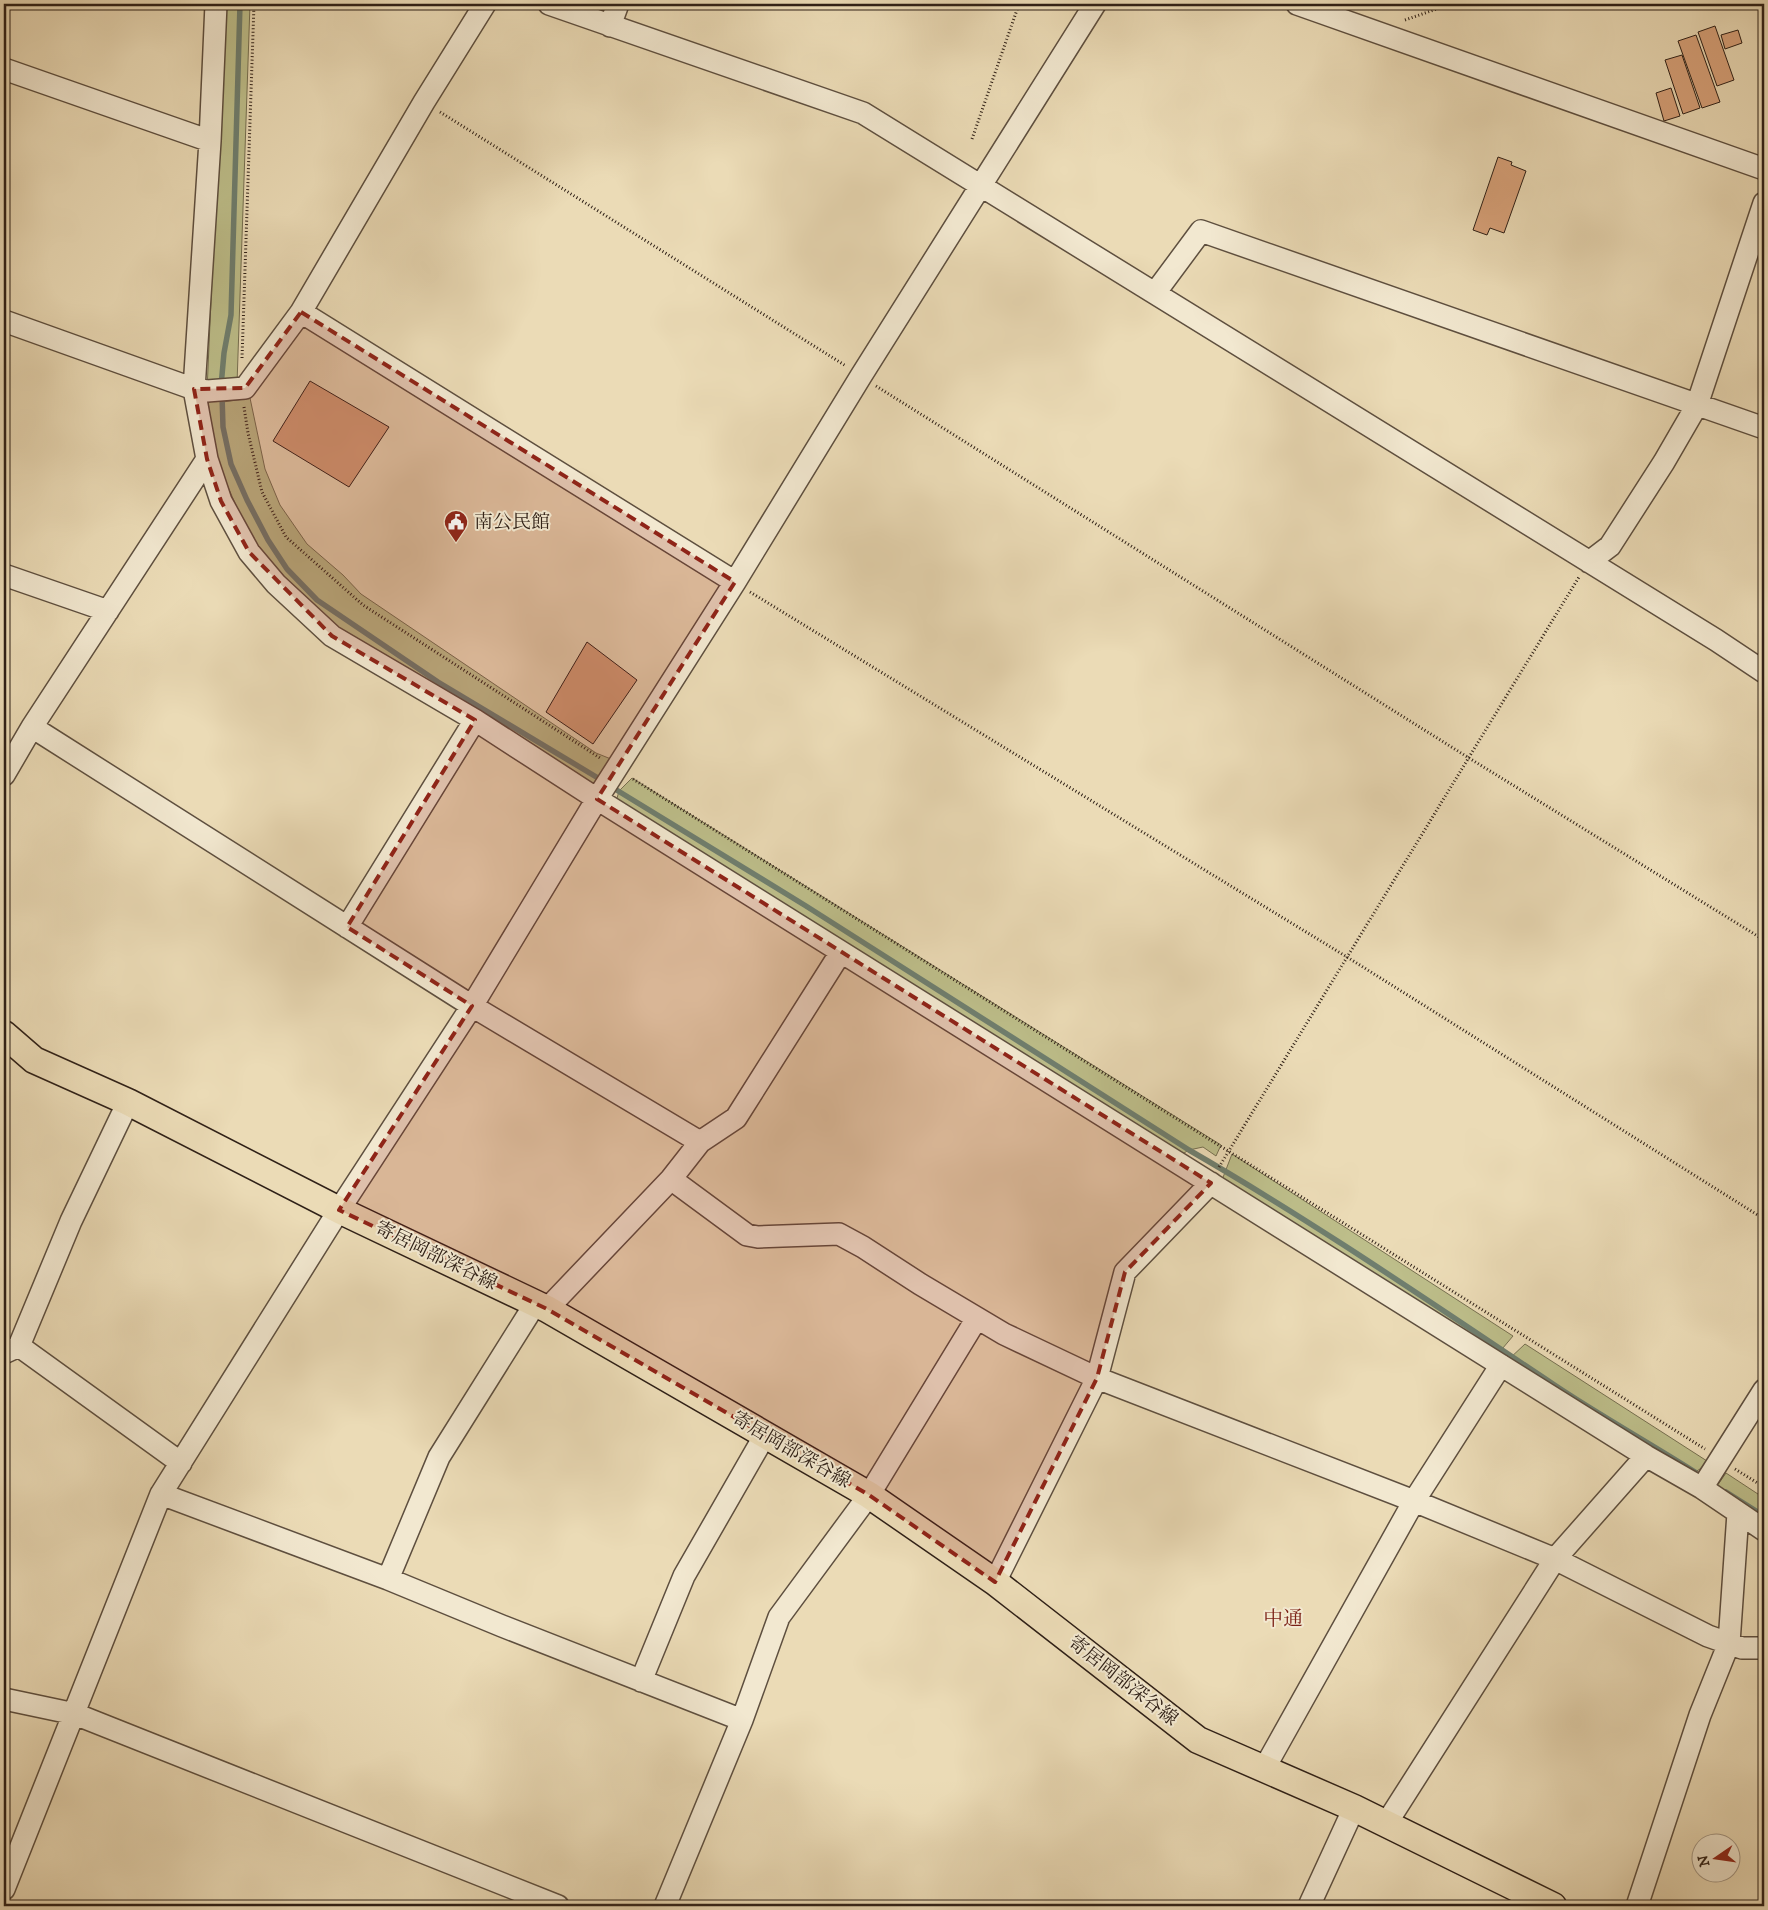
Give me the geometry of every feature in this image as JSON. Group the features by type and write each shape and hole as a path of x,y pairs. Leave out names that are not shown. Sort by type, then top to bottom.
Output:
{"main road":[{"name":"寄居岡部深谷線","path":"4,1034 34,1060 128,1102 339,1210 541,1306 869,1495 994,1582 1198,1740 1354,1808 1553,1906"}],"street":[{"path":"216,4 201,390 207,459 222,502 249,552 276,584 332,636 475,720 597,800 1646,1456 1702,1488 1764,1530"},
{"path":"4,321 201,390 243,388 301,312 424,102 485,4"},
{"path":"549,4 863,113 1155,292 1764,672"},
{"path":"610,26 618,4"},
{"path":"4,1889 161,1494 339,1210 472,1006 616,769 1096,4"},
{"path":"1297,4 1764,169"},
{"path":"4,69 210,141"},
{"path":"1589,562 1610,546 1664,462 1697,405 1764,204"},
{"path":"1155,292 1201,231 1764,428"},
{"path":"301,312 735,582"},
{"path":"4,774 32,727 207,459"},
{"path":"4,575 108,611"},
{"path":"347,927 475,720"},
{"path":"32,727 472,1006 700,1142"},
{"path":"388,1579 439,1457 541,1306 671,1179 700,1142 736,1118 841,952"},
{"path":"128,1102 11,1350 181,1463"},
{"path":"671,1179 747,1236 839,1234 1004,1334 1097,1378 1414,1501 1555,1559 1708,1636 1742,1648 1764,1648"},
{"path":"994,1582 1097,1378 1125,1272 1211,1183"},
{"path":"666,1906 742,1720 779,1617 869,1495 977,1318"},
{"path":"1264,1769 1414,1501 1501,1365"},
{"path":"1702,1488 1764,1390"},
{"path":"642,1681 684,1576 765,1436"},
{"path":"1386,1824 1555,1559 1646,1456"},
{"path":"161,1494 388,1579 742,1720"},
{"path":"1638,1906 1700,1715 1729,1644 1738,1513"},
{"path":"4,1699 75,1714 558,1906"},
{"path":"1309,1906 1354,1808"}],"path":[{"path":"254,4 243,388 248,433 262,492 286,538 363,605 616,769 1720,1462 1764,1487"},
{"path":"972,139 1019,4"},
{"path":"1374,31 1451,4"},
{"path":"1738,4 1764,7"},
{"path":"424,102 1469,758 1764,940"},
{"path":"1228,1152 1589,562"},
{"path":"735,582 1347,957 1764,1219"}],"highlighted area":[{"path":"301,312 735,582 597,799 1211,1183 1125,1272 1097,1378 995,1582 869,1495 547,1309 339,1210 472,1006 347,927 475,720 332,636 249,552 221,501 207,459 194,389 245,388"}],"green space":[{"path":"224,4 250,4 237,384 221,385 223,402 250,398 265,469 280,505 307,544 343,575 361,594 596,753 611,759 591,789 335,631 255,549 214,455 207,391"},
{"path":"632,778 1221,1145 1216,1156 1203,1147 1189,1150 1179,1156 616,802 619,791","holes":["656,814 806,906 885,957"]},
{"path":"1232,1154 1513,1336 1497,1355 1222,1180"},
{"path":"1525,1344 1707,1461 1700,1469 1690,1475 1508,1360"},
{"path":"1726,1473 1764,1498 1764,1523 1735,1505 1734,1496 1717,1486"}],"building":[{"path":"1715,26 1734,80 1717,86 1698,32"},
{"path":"1738,30 1742,43 1725,49 1721,35"},
{"path":"1696,35 1720,102 1702,108 1678,41"},
{"path":"1682,55 1700,108 1683,114 1665,60"},
{"path":"1671,88 1680,116 1664,121 1656,93"},
{"path":"1498,157 1512,162 1511,165 1526,171 1504,233 1490,228 1487,235 1473,230"},
{"path":"310,381 389,427 349,487 273,441"},
{"path":"587,642 637,680 593,744 546,712"}],"waterway":[{"path":"221,386 224,353 231,315 240,4"},
{"path":"222,395 223,427 231,464 247,500 268,540 287,569 317,600 438,682 603,781"},
{"path":"610,786 806,906 1189,1150 1282,1206 1570,1395 1695,1472"},
{"path":"1726,1492 1764,1516"}],"place":[{"name":"南公民館","path":"456,543"}],"district":[{"name":"中通","path":"1283,1619"}]}
